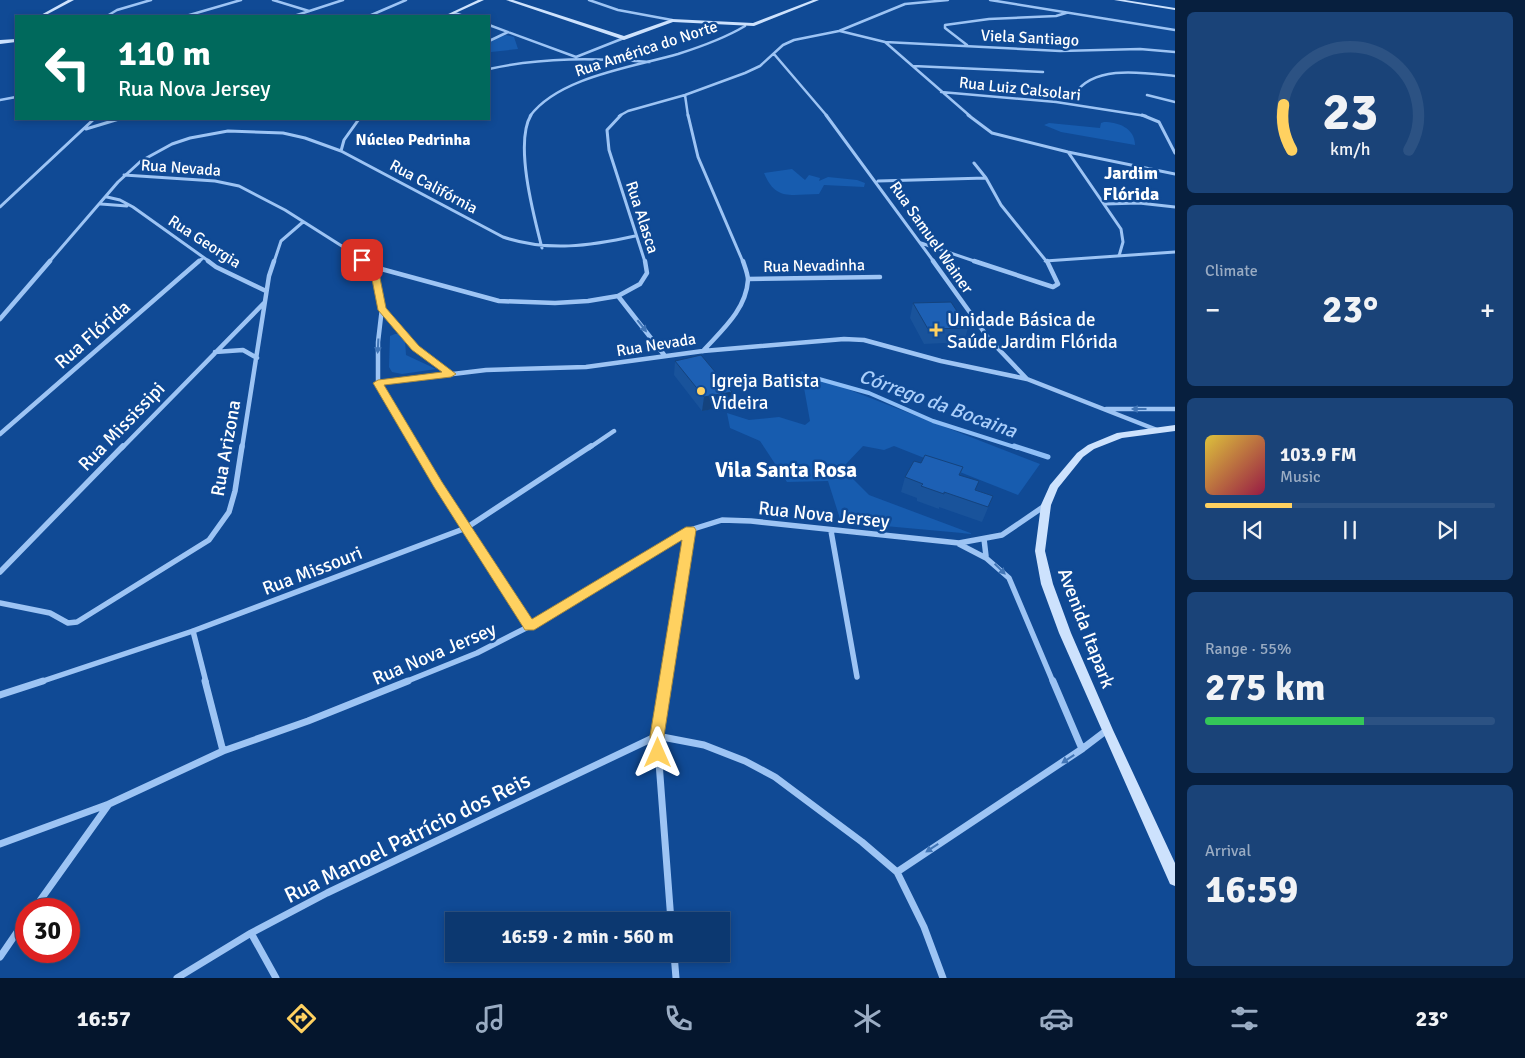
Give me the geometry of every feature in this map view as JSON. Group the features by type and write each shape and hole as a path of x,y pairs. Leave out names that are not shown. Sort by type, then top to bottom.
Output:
{"street":[{"path":"43,15 72,0"},
{"path":"110,15 117,10 151,0"},
{"path":"189,15 241,0"},
{"path":"273,0 309,11"},
{"path":"297,15 343,0"},
{"path":"371,15 406,0"},
{"path":"449,15 482,0"},
{"path":"510,0 624,38"},
{"path":"589,0 618,10 672,20 745,26"},
{"name":"Rua América do Norte","path":"542,248 531,206 525,131 529,118 550,98 572,84 655,62 713,41 745,26 758,24 816,0"},
{"path":"774,54 783,45 794,40 839,31 894,7 920,2 948,0"},
{"path":"990,0 1175,30"},
{"path":"1116,0 1175,9"},
{"path":"454,13 461,15"},
{"path":"968,45 945,28 945,26 974,20 1056,16 1066,13"},
{"path":"490,26 576,57 672,20"},
{"name":"Viela Santiago","path":"839,31 885,42 1060,51 1140,49 1175,52"},
{"path":"490,40 508,32"},
{"path":"0,44 15,42"},
{"path":"885,42 941,92 992,133 1068,152 1175,174"},
{"name":"Rua Alasca","path":"374,268 499,301 555,303 588,301 618,296 640,284 647,273 644,257 635,236 609,150 607,130 617,117 628,111 685,95 745,73 760,66 774,54"},
{"name":"Rua Samuel Wainer","path":"774,54 804,86 878,181 920,243 1005,358 1027,379 1158,430"},
{"path":"490,69 520,62 576,57 655,62"},
{"path":"912,66 1043,72"},
{"path":"1075,94 1082,84 1117,74 1139,73 1175,76"},
{"name":"Rua Luiz Calsolari","path":"941,92 1098,107 1143,115 1156,120 1175,153"},
{"path":"685,95 690,128 698,157 742,257 748,280"},
{"path":"1147,95 1175,102"},
{"path":"0,100 15,97"},
{"path":"0,207 93,120"},
{"path":"83,130 116,120"},
{"path":"340,151 344,140 358,120"},
{"name":"Rua Califórnia","path":"0,319 124,175 141,160 164,148 196,137 225,132 265,131 283,133 340,151 502,237 542,248 581,246 635,236"},
{"path":"1068,152 1121,228 1123,242 1119,256"},
{"path":"920,243 1036,283 1056,286 1058,282 1045,261 1002,206 986,178 974,163"},
{"name":"Rua Nevada","path":"124,175 228,183 268,200 374,268"},
{"path":"878,181 986,178"},
{"name":"Rua Georgia","path":"107,197 120,200 133,207 216,267 266,291"},
{"path":"1105,204 1139,203 1175,207"},
{"path":"101,204 133,207"},
{"name":"Rua Arizona","path":"0,603 39,610 58,616 68,624 72,624 184,557 209,540 220,527 228,512 235,491 257,358 264,302 276,252 281,241 303,222"},
{"path":"1045,261 1175,252"},
{"name":"Rua Flórida","path":"0,434 203,258"},
{"path":"374,268 382,308 378,342 378,383 466,528 530,626"},
{"name":"Rua Nevadinha","path":"748,280 880,276"},
{"name":"Rua Nevada","path":"378,383 486,370 586,367 703,351 732,319 741,306 748,280"},
{"path":"618,296 665,356"},
{"name":"Rua Mississipi","path":"0,572 264,302"},
{"path":"382,308 416,348 451,374"},
{"path":"703,351 854,339 882,344 969,368 1027,379"},
{"path":"214,353 238,349 252,353 257,358"},
{"path":"1102,409 1175,409"},
{"name":"Avenida Itapark","path":"1175,428 1120,434 1091,447 1080,455 1054,488 1046,505 1040,551 1047,584 1106,730 1175,879"},
{"name":"Rua Missouri","path":"0,696 193,631 466,528 614,430"},
{"name":"Rua Nova Jersey","path":"0,844 109,804 223,751 308,721 477,652 530,626 690,530 722,520 959,544 1002,535 1046,505"},
{"path":"670,912 657,736 690,530"},
{"path":"831,530 857,677"},
{"path":"984,539 986,556"},
{"path":"959,544 986,556 999,566 1009,578 1082,749"},
{"path":"193,631 223,751"},
{"path":"897,872 1082,749 1106,730"},
{"path":"657,736 704,745 775,777 855,836 897,872 924,927 943,978"},
{"name":"Rua Manoel Patrício dos Reis","path":"178,978 251,933 327,893 657,736"},
{"path":"42,898 109,804"},
{"path":"251,933 276,978"},
{"path":"0,957 15,935"},
{"path":"675,962 676,978"}],"shaded area":[{"path":"506,35 514,37 518,49 491,52 490,54 490,41"},
{"path":"1049,123 1100,128 1101,123 1115,123 1125,127 1132,134 1135,145 1061,132 1044,125"},
{"path":"792,169 805,180 809,175 820,178 819,181 828,177 857,180 865,183 864,187 824,185 819,194 793,195 774,189 764,173"},
{"path":"401,334 405,340 406,355 436,369 402,374 392,372 389,367 390,336"},
{"path":"801,371 1040,464 1018,495 894,446 884,450 863,446 846,464 850,476 869,495 973,534 841,522 828,481 787,482 760,441 730,428 727,413 749,420 779,417 805,425 810,421"}],"building":[{"path":"951,302 968,328 928,329 913,303"},
{"path":"701,355 732,392 704,397 675,361"},
{"path":"925,455 963,467 959,475 979,481 975,490 993,496 988,507 921,486 923,484 905,477 914,461 921,463"}],"waterway":[{"name":"Córrego da Bocaina","path":"819,379 869,393 933,421 1018,448"},
{"name":"Córrego da Bocaina","path":"1014,446 1048,457"}],"place":[{"name":"Unidade Básica de Saúde Jardim Flórida","path":"936,330"},
{"name":"Igreja Batista Videira","path":"701,391"}],"district":[{"name":"Núcleo Pedrinha","path":"413,139"},
{"name":"Jardim Flórida","path":"1131,183"},
{"name":"Vila Santa Rosa","path":"786,470"}],"route":[{"path":"362,260 374,268 382,308 416,348 451,374 378,383 438,484 530,626 690,530 657,736 658,753"}]}
